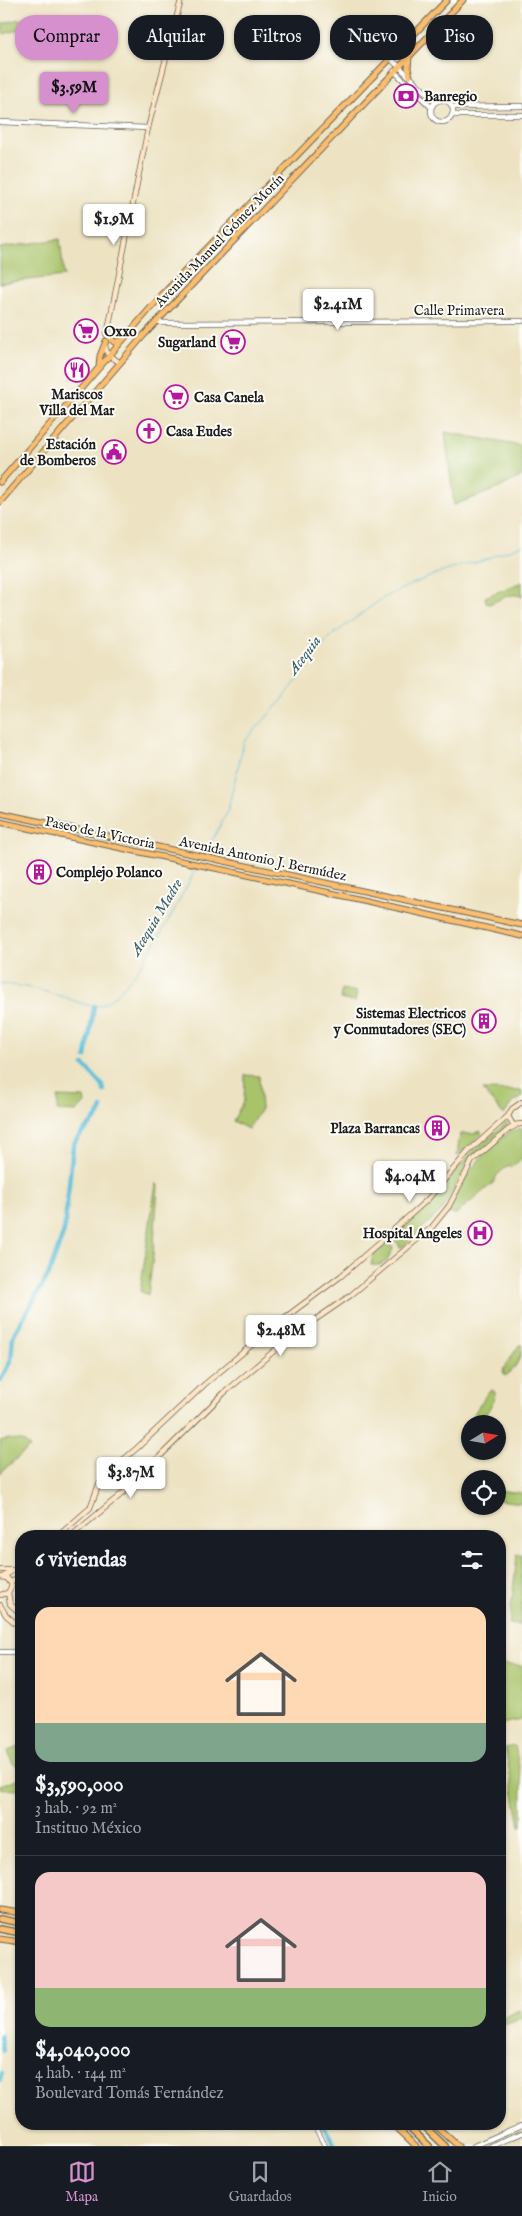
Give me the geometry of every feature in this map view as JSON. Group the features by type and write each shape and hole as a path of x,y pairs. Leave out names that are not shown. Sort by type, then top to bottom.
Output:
{"highway":[{"path":"0,1919 15,1922"},
{"path":"0,1929 15,1932"},
{"path":"412,2130 425,2146"},
{"path":"413,2130 429,2146"},
{"path":"428,2130 445,2146"}],"main road":[{"path":"99,367 100,356 108,334 148,128 181,0"},
{"name":"Avenida Manuel Gómez Morín","path":"416,32 447,0"},
{"name":"Avenida Manuel Gómez Morín","path":"416,49 463,0"},
{"name":"Avenida Manuel Gómez Morín","path":"0,482 161,296 388,60"},
{"name":"Avenida Manuel Gómez Morín","path":"1,499 157,321 405,60"},
{"path":"409,60 410,76"},
{"path":"240,215 240,224 247,227"},
{"path":"229,226 233,230 235,238"},
{"path":"108,334 114,342 122,340"},
{"path":"106,340 106,351 120,363"},
{"name":"Avenida Antonio J. Bermúdez","path":"0,813 522,925"},
{"name":"Paseo de la Victoria","path":"0,822 199,866"},
{"name":"Avenida Antonio J. Bermúdez","path":"199,866 522,936"},
{"path":"462,923 465,913"},
{"path":"65,1530 90,1508 99,1484 108,1473 205,1384 276,1324 364,1256 427,1200 468,1152 508,1116 512,1109 522,1102"},
{"path":"508,1116 510,1123 516,1126"},
{"path":"78,1530 124,1492 224,1393 292,1335 351,1295 432,1227 445,1212 472,1161 508,1130 522,1124"},
{"path":"0,1570 15,1568"},
{"path":"2,1576 15,1570"},
{"path":"2,1576 11,1582"},
{"path":"11,1582 15,1580"},
{"path":"11,1582 11,1588 8,1593 10,1604 15,1609"},
{"path":"0,1595 8,1593"},
{"path":"0,1605 6,1615 15,1623"},
{"path":"0,1910 15,1912"},
{"path":"0,1939 15,1941"},
{"path":"399,2130 416,2146"},
{"path":"441,2130 458,2146"}],"street":[{"path":"392,60 436,102"},
{"path":"394,71 431,107 432,116 436,121 446,121 452,115 452,107 446,100 436,102 431,107"},
{"path":"452,107 522,106"},
{"path":"479,107 479,115"},
{"path":"452,115 522,115"},
{"path":"0,122 148,128"},
{"name":"Calle Primavera","path":"157,321 172,323 522,320"},
{"path":"0,1652 15,1652"},
{"path":"474,2146 522,2125"},
{"path":"317,2130 325,2146"},
{"path":"489,2140 491,2146 522,2133"}],"green space":[{"path":"15,20 15,31 4,34 1,24"},
{"path":"60,239 64,276 0,283 0,248"},
{"path":"445,432 522,446 522,476 499,488 454,505"},
{"path":"522,582 522,597 514,595 489,604 486,602 485,597"},
{"path":"342,989 357,992 355,1002 340,999"},
{"path":"245,1075 259,1076 261,1109 248,1129 233,1121 244,1100"},
{"path":"483,1090 522,1091 522,1097 511,1104 504,1115"},
{"path":"58,1097 84,1098 85,1103 76,1112 57,1111"},
{"path":"507,1122 508,1125 469,1161 442,1210 400,1248 398,1243 390,1237 435,1197 470,1154"},
{"path":"522,1128 522,1158 512,1167 509,1165 497,1175 494,1182 456,1214 448,1214 468,1176 487,1150 510,1132"},
{"path":"480,1131 482,1134 457,1156 460,1134 473,1134"},
{"path":"156,1183 158,1186 153,1257 148,1295 140,1291"},
{"path":"385,1246 392,1246 393,1249 387,1261 380,1265 371,1265 373,1255"},
{"path":"519,1345 522,1345 520,1358 512,1370 505,1376 504,1368"},
{"path":"492,1390 495,1392 495,1396 486,1413 485,1415 473,1415 488,1392"},
{"path":"8,1439 22,1441 30,1447 0,1473 0,1441"},
{"path":"506,1491 522,1493 522,1503 506,1501"},
{"path":"517,1555 522,1555 520,1625 509,1624"},
{"path":"506,1665 522,1666 522,1720 506,1723"},
{"path":"515,1746 522,1782 522,1826 520,1826 506,1748"},
{"path":"15,1748 15,1765 12,1763 8,1751"},
{"path":"15,1780 15,1790 0,1789 0,1785"},
{"path":"519,2010 522,2017 506,2024 506,2017"}],"waterway":[{"name":"Acequia","path":"204,855 227,813 244,742 282,700 330,637 383,598 408,586 436,574 522,545"},
{"name":"Acequia Madre","path":"0,984 42,991 92,1006 106,1003 121,990 152,949 197,867"},
{"path":"86,1057 94,1006"},
{"path":"84,1065 103,1086 104,1091"},
{"path":"0,1381 11,1360 15,1332 49,1274 64,1231 73,1146 79,1136 100,1114 102,1108"},
{"path":"0,2036 3,2050"},
{"path":"0,2080 2,2073"},
{"path":"326,2130 335,2146"}],"place":[{"name":"Banregio","path":"406,96"},
{"name":"Oxxo","path":"86,331"},
{"name":"Sugarland","path":"233,342"},
{"name":"Mariscos Villa del Mar","path":"77,370"},
{"name":"Casa Canela","path":"176,397"},
{"name":"Casa Eudes","path":"149,431"},
{"name":"Estación de Bomberos","path":"114,452"},
{"name":"Complejo Polanco","path":"39,872"},
{"name":"Sistemas Electricos y Conmutadores (SEC)","path":"484,1021"},
{"name":"Plaza Barrancas","path":"437,1128"},
{"name":"Hospital Angeles","path":"480,1233"}]}
